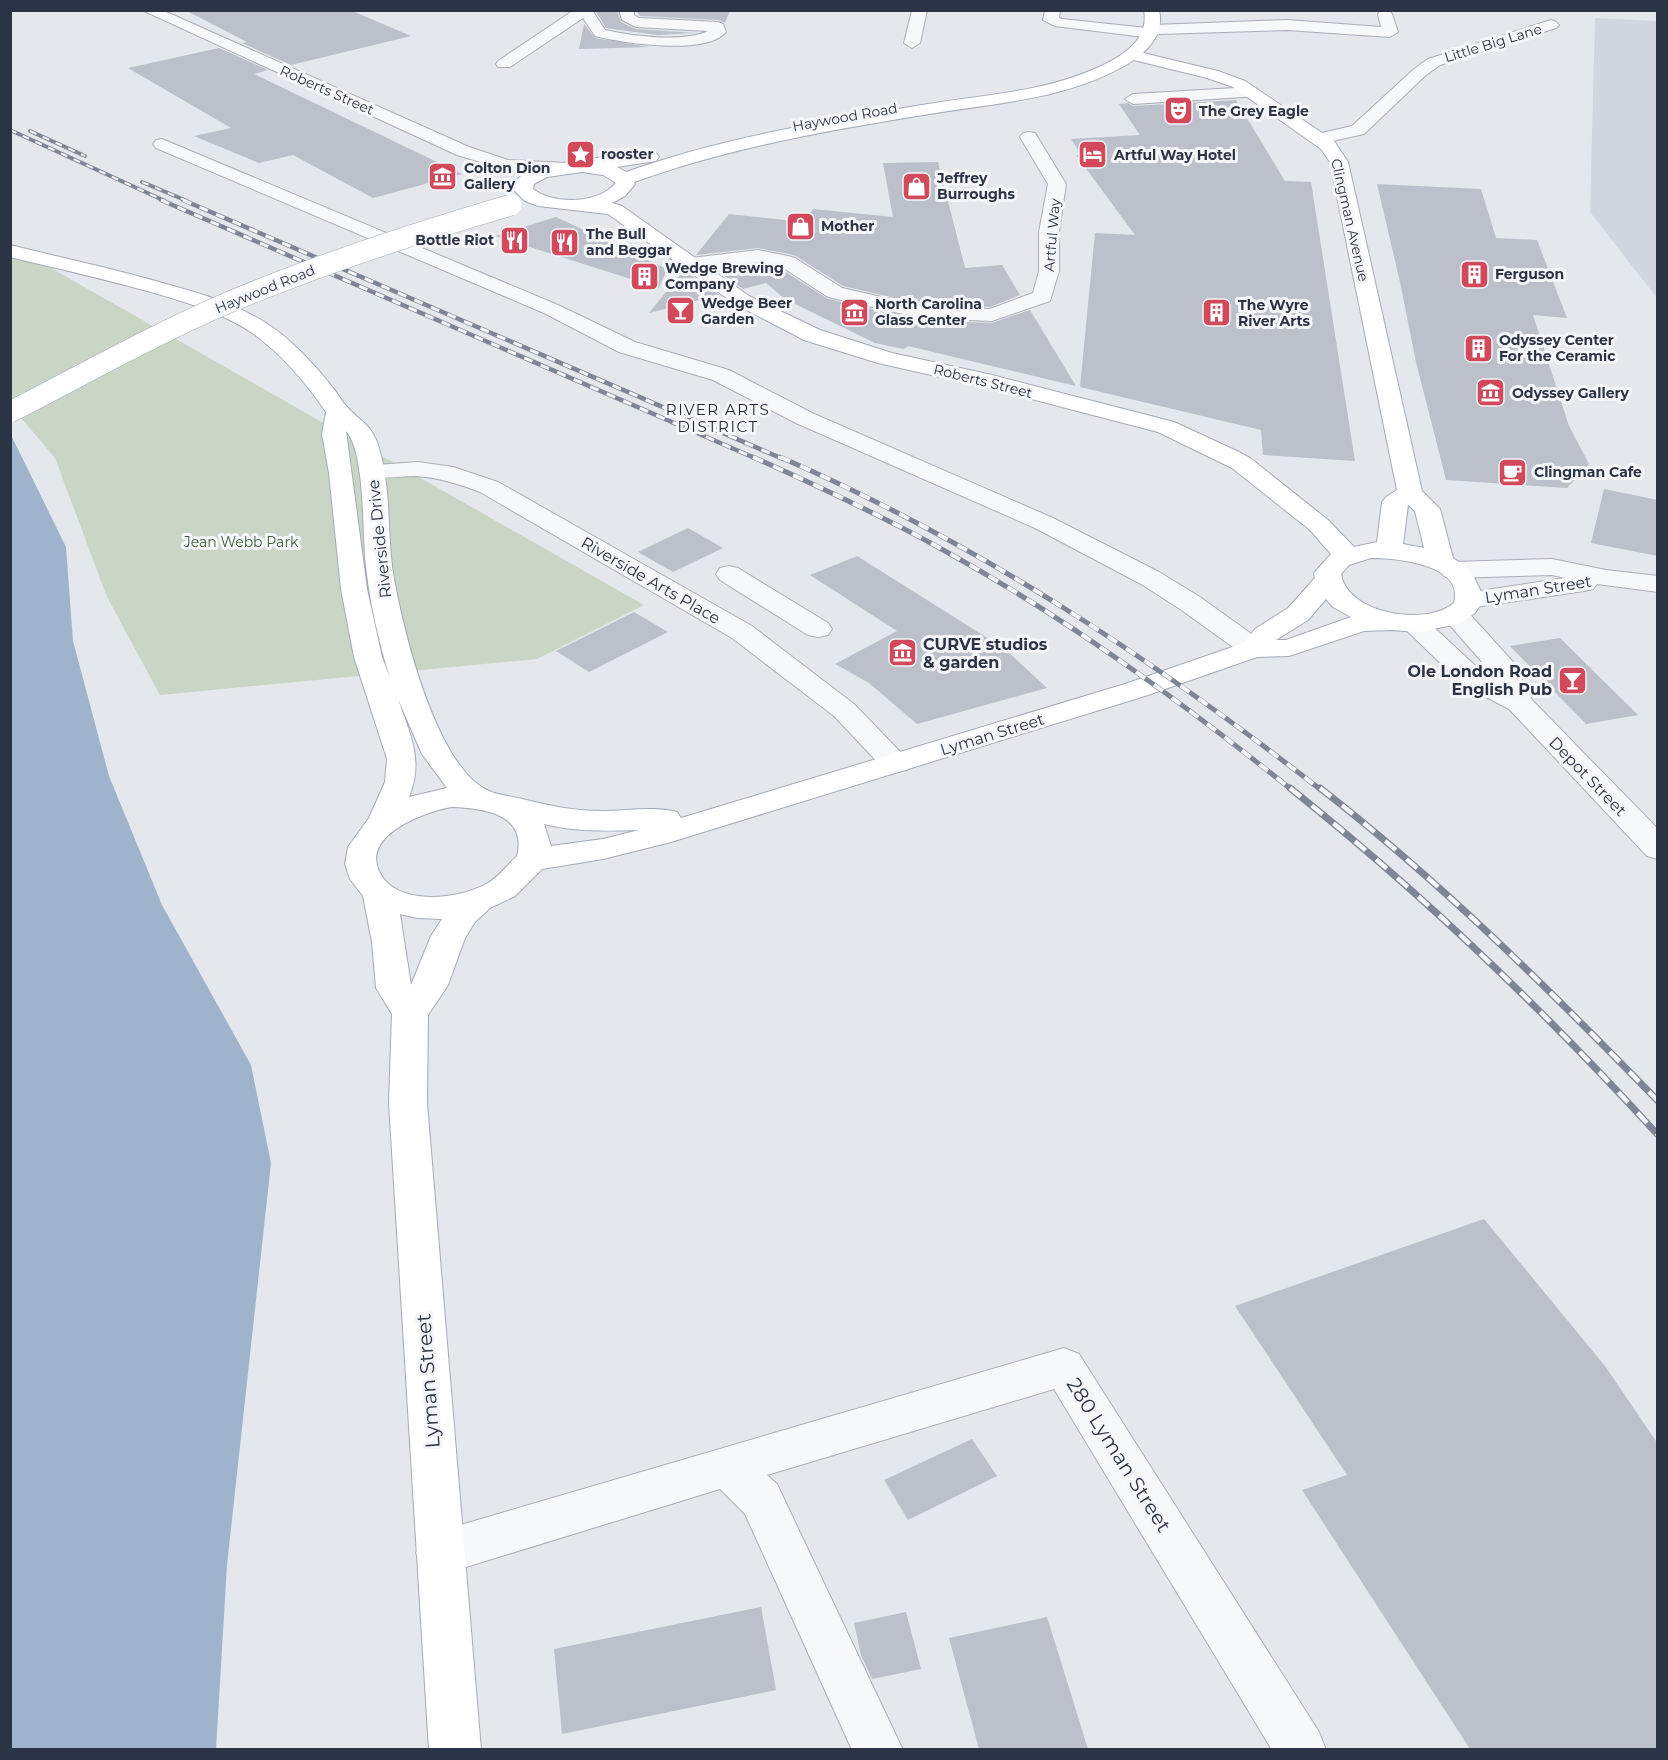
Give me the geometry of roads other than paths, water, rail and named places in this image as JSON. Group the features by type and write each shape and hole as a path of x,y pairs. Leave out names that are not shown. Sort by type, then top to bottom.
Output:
{"main road":[{"path":"1132,55 1152,31 1154,16 1151,10"},
{"name":"Clingman Avenue","path":"1132,55 1212,74 1253,92 1328,145 1339,162 1410,493 1427,508 1447,567 1463,580 1468,590 1462,608"},
{"name":"Haywood Road","path":"526,181 542,172 646,157 849,119 1057,86 1101,72 1132,55"},
{"name":"Haywood Road","path":"618,195 661,165 849,119"},
{"path":"574,167 608,170 618,195"},
{"path":"526,181 523,190 534,199"},
{"name":"Roberts Street","path":"534,199 554,204 602,206 618,195 691,264 742,300 812,335 886,358 992,382 1166,427 1241,463 1319,525 1347,555"},
{"name":"Haywood Road","path":"10,412 176,327 295,276 417,232 534,199"},
{"name":"Riverside Drive","path":"10,251 141,283 203,301 232,313 262,330 287,351 325,393 338,412 359,429 375,491 379,565 393,642 408,690 437,754 457,780 488,801"},
{"name":"Riverside Drive","path":"338,412 334,434 340,464 354,589 368,657 402,759 400,782 384,821"},
{"path":"1389,550 1395,502 1410,493"},
{"path":"1347,555 1389,550 1425,557 1447,567"},
{"name":"Lyman Street","path":"1254,649 1265,635 1298,614 1327,581 1329,570 1347,555"},
{"path":"1327,581 1332,593 1346,605 1365,615 1401,623"},
{"name":"Lyman Street","path":"531,860 603,849 660,835 1135,690 1254,649 1289,648 1361,623 1437,622 1462,608"},
{"path":"451,798 488,801 518,813 530,827 535,843 531,860 500,891 480,899 447,907 419,907 397,902 379,893 366,880 360,866 362,850 370,835 384,821 403,810 425,802 451,798"},
{"name":"Lyman Street","path":"488,801 560,818 599,821 728,815"},
{"path":"379,893 389,942 394,988 410,1013 430,985 448,936 463,914 480,899"},
{"name":"Lyman Street","path":"410,1013 408,1103 455,1749"}],"street":[{"name":"Roberts Street","path":"150,10 463,151 506,165 520,173 526,181"},
{"path":"504,64 585,11 600,33 614,37 688,40 711,37 718,32 718,27 636,22 627,17 626,10"},
{"path":"912,43 920,10"},
{"path":"1053,10 1051,20 1102,28 1152,31 1287,25 1390,32 1385,14"},
{"path":"1102,28 1103,10"},
{"name":"Little Big Lane","path":"1319,139 1358,130 1434,62 1551,25"},
{"path":"1133,99 1253,92"},
{"name":"Artful Way","path":"691,264 758,256 788,262 835,294 921,312 992,315 1043,297 1049,271 1049,232 1057,184 1029,137"},
{"path":"162,144 551,309 627,347 721,375 804,418 1044,523 1150,578 1190,603 1254,649"},
{"name":"Roberts Street","path":"506,165 574,167"},
{"name":"Riverside Arts Place","path":"371,471 433,468 459,475 489,488 772,652 844,711 896,763"},
{"name":"Lyman Street","path":"1447,567 1552,567 1606,578 1658,584"},
{"path":"729,574 818,629"},
{"name":"Lyman Street","path":"1462,608 1606,578"},
{"path":"722,621 767,598"},
{"name":"Depot Street","path":"1462,608 1503,668 1519,703"},
{"name":"Depot Street","path":"1401,623 1473,679 1519,703 1651,834"},
{"name":"280 Lyman Street","path":"728,1466 1064,1367 1301,1749"},
{"path":"441,1553 728,1466 761,1500 878,1749"}],"water":[{"path":"11,435 66,547 73,641 109,776 162,905 251,1065 271,1163 227,1565 216,1749 11,1749"}],"railway":[{"path":"10,130 165,201"},
{"path":"30,131 85,156"},
{"path":"142,182 187,201"},
{"path":"161,200 757,459"},
{"path":"183,200 783,459"},
{"path":"753,457 898,526 991,577 1123,663 1209,725 1292,790"},
{"path":"780,457 924,526 1061,606 1128,649 1321,790"},
{"path":"1290,788 1388,869 1481,954 1527,998 1658,1135"},
{"path":"1320,788 1452,899 1577,1019 1658,1101"}],"place":[{"name":"The Grey Eagle","path":"1178,111"},
{"name":"rooster","path":"580,154"},
{"name":"Artful Way Hotel","path":"1093,155"},
{"name":"Colton Dion Gallery","path":"443,176"},
{"name":"Jeffrey Burroughs","path":"916,186"},
{"name":"Mother","path":"800,226"},
{"name":"Bottle Riot","path":"515,240"},
{"name":"The Bull and Beggar","path":"565,242"},
{"name":"Ferguson","path":"1474,274"},
{"name":"Wedge Brewing Company","path":"644,276"},
{"name":"Wedge Beer Garden","path":"680,311"},
{"name":"North Carolina Glass Center","path":"854,312"},
{"name":"The Wyre River Arts","path":"1217,313"},
{"name":"Odyssey Center For the Ceramic","path":"1478,348"},
{"name":"Odyssey Gallery","path":"1491,393"},
{"name":"Clingman Cafe","path":"1513,472"},
{"name":"CURVE studios & garden","path":"902,653"},
{"name":"Ole London Road English Pub","path":"1573,680"}],"district":[{"name":"RIVER ARTS DISTRICT","path":"718,418"}],"park label":[{"name":"Jean Webb Park","path":"241,542"}]}
